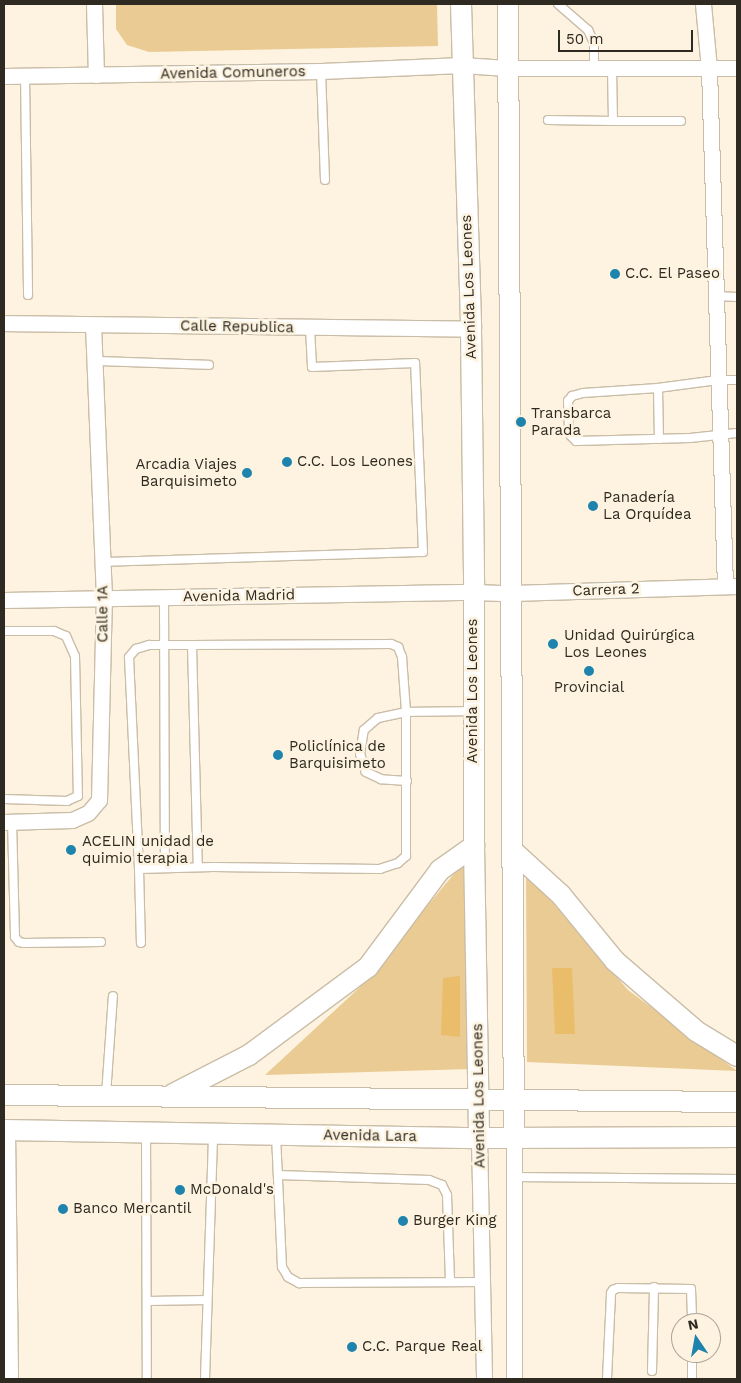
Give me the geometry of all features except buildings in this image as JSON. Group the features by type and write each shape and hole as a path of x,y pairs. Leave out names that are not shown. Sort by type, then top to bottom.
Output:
{"street":[{"path":"94,4 96,76"},
{"name":"Avenida Los Leones","path":"461,4 471,329 474,592 472,711 484,1379"},
{"path":"508,4 514,1379"},
{"path":"704,4 710,69 718,380 731,586"},
{"name":"Avenida Comuneros","path":"4,76 321,71 462,65 507,68 737,68"},
{"name":"Calle Republica","path":"4,323 471,329"},
{"name":"Calle 1A","path":"8,822 72,820 88,814 99,800 104,598 93,325"},
{"name":"Carrera 2","path":"474,592 512,594 731,586"},
{"name":"Avenida Madrid","path":"4,600 474,592"},
{"path":"170,1095 249,1055 368,967 440,870 474,846"},
{"path":"513,851 561,895 615,961 696,1031 737,1056"},
{"path":"4,1095 170,1095 737,1102"},
{"path":"5,1130 7,1337 10,1379"},
{"name":"Avenida Lara","path":"5,1130 479,1138 737,1137"}],"lane":[{"path":"558,4 588,30 594,43 594,67"},
{"path":"612,67 613,122"},
{"path":"321,71 325,180"},
{"path":"25,76 28,296"},
{"path":"548,120 613,122 681,121"},
{"path":"716,296 737,296"},
{"path":"103,562 423,552 415,363 312,367 310,328"},
{"path":"95,361 209,365"},
{"path":"737,380 718,380 658,388 583,393 572,396 568,401 568,419 571,436 576,441 659,439 737,433"},
{"path":"658,388 659,439"},
{"path":"164,597 165,868"},
{"path":"4,631 54,631 66,636 74,656 78,796 67,801 4,799"},
{"path":"139,869 198,867 380,869 398,863 406,856 407,781 406,712 402,657 398,647 391,644 149,645 136,649 129,657 141,943"},
{"path":"192,645 198,867"},
{"path":"407,781 381,779 366,772 360,754 364,730 378,718 406,712 472,711"},
{"path":"8,822 15,938 19,942 24,943 101,942"},
{"path":"106,1095 113,996"},
{"path":"146,1133 147,1379"},
{"path":"205,1379 213,1134"},
{"path":"276,1135 282,1267 288,1277 299,1283 482,1282"},
{"path":"278,1175 429,1180 442,1185 447,1195 450,1282"},
{"path":"514,1177 737,1179"},
{"path":"652,1371 654,1287"},
{"path":"607,1379 611,1293 618,1288 690,1289 691,1313"},
{"path":"148,1301 207,1300"},
{"path":"692,1363 692,1379"}],"shaded area":[{"path":"116,4 437,4 438,46 149,52 127,45 116,29"},
{"path":"463,863 470,1069 265,1075 359,988"},
{"path":"526,872 628,990 737,1071 527,1062"},
{"path":"552,968 572,968 575,1034 555,1034"},
{"path":"460,976 460,1037 441,1035 443,978"}],"place":[{"name":"C.C. El Paseo","path":"615,274"},
{"name":"Transbarca Parada","path":"521,422"},
{"name":"C.C. Los Leones","path":"287,462"},
{"name":"Arcadia Viajes Barquisimeto","path":"247,473"},
{"name":"Panadería La Orquídea","path":"593,506"},
{"name":"Unidad Quirúrgica Los Leones","path":"553,644"},
{"name":"Provincial","path":"589,671"},
{"name":"Policlínica de Barquisimeto","path":"278,755"},
{"name":"ACELIN unidad de quimio terapia","path":"71,850"},
{"name":"McDonald's","path":"180,1190"},
{"name":"Banco Mercantil","path":"63,1209"},
{"name":"Burger King","path":"403,1221"},
{"name":"C.C. Parque Real","path":"352,1347"}]}
